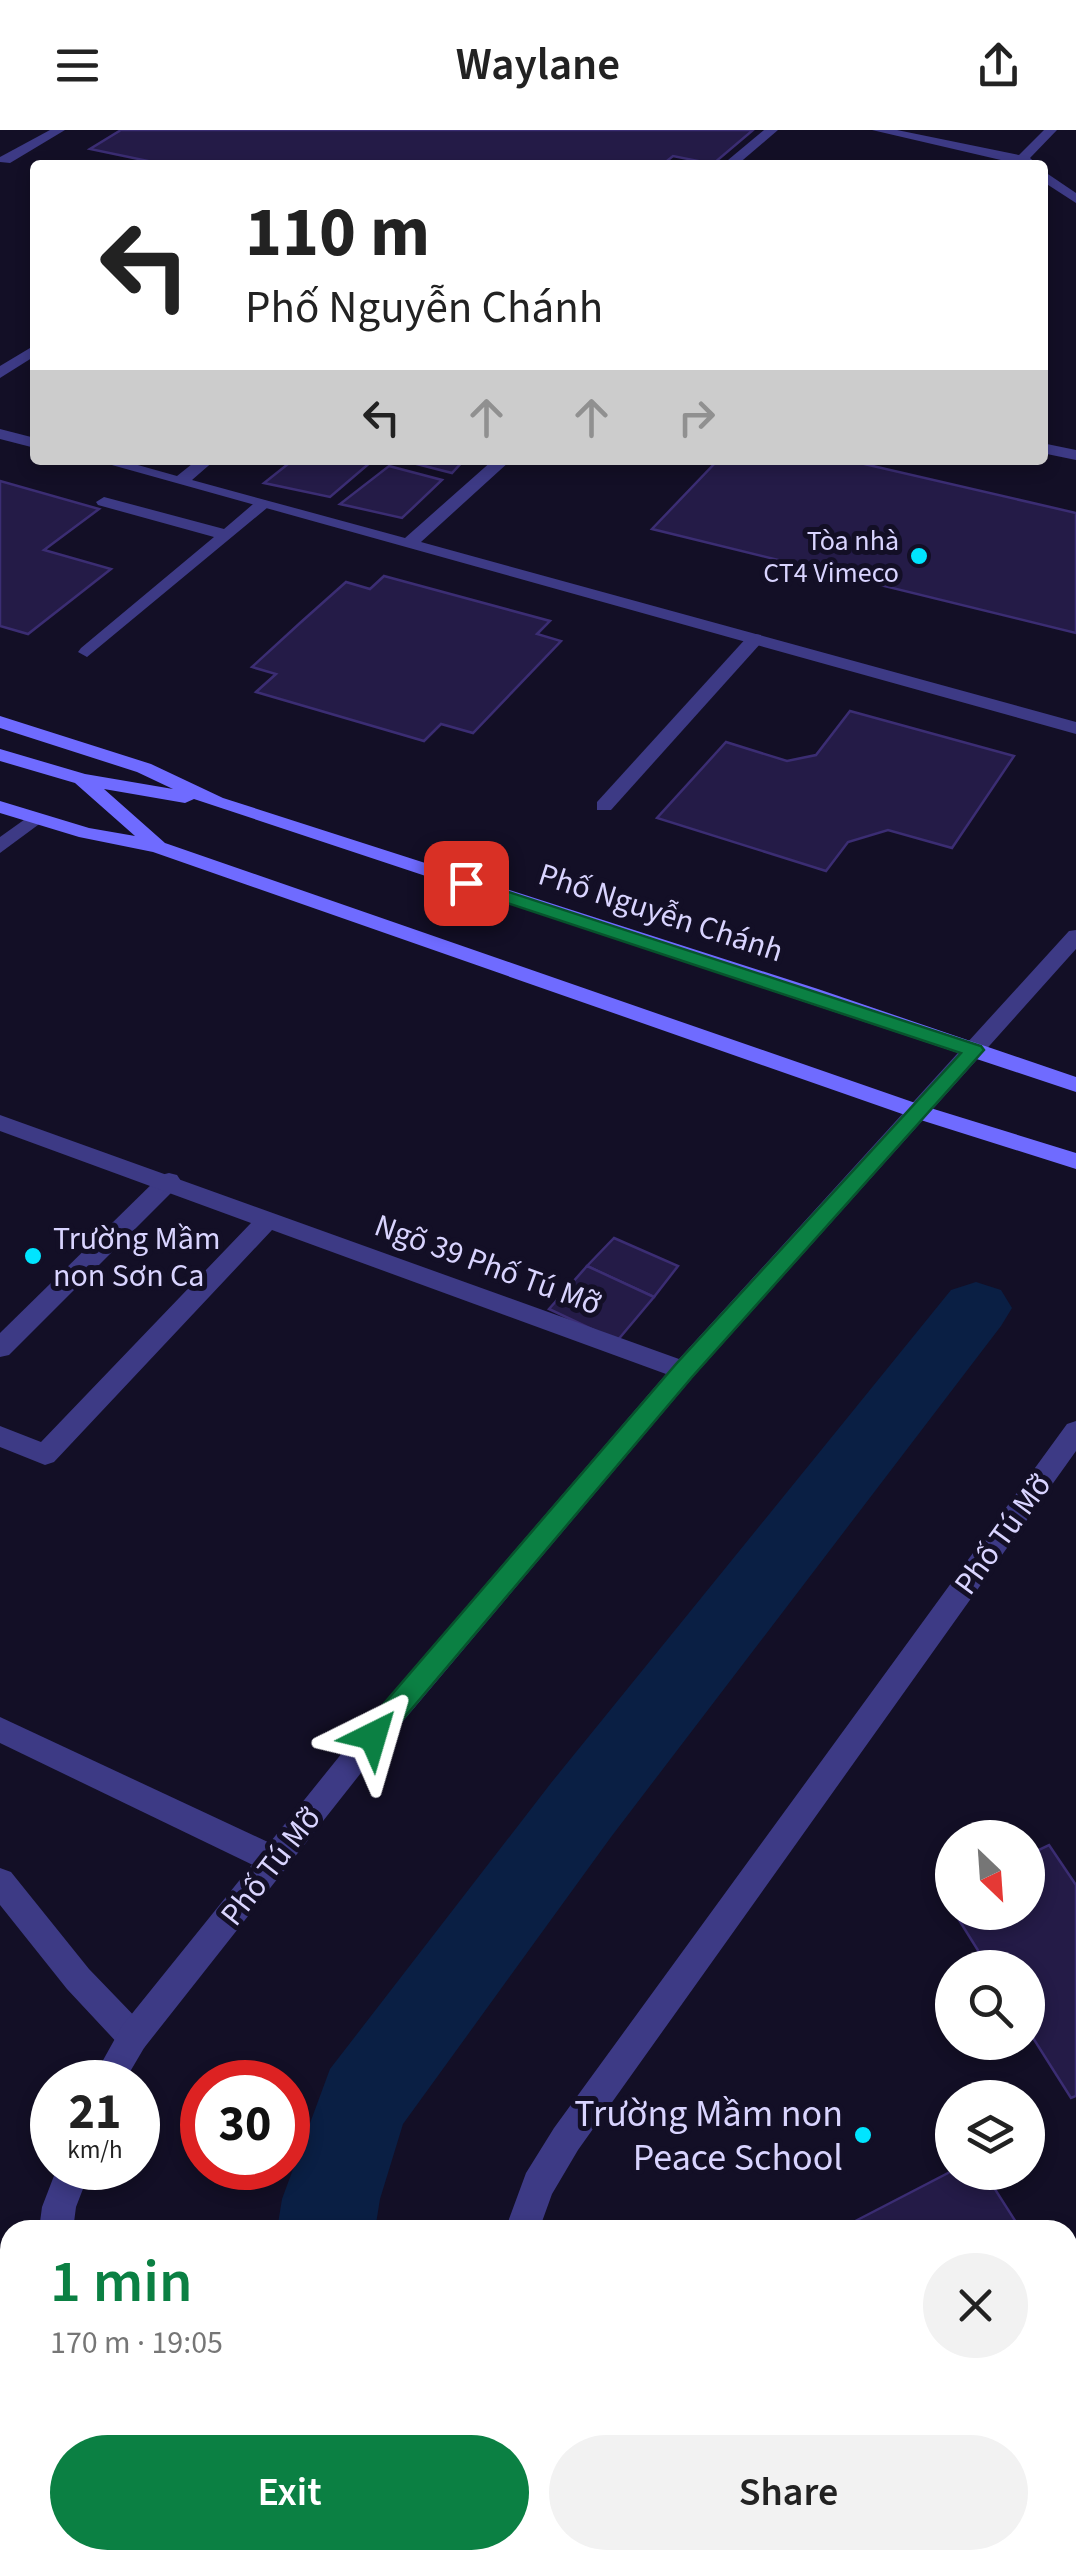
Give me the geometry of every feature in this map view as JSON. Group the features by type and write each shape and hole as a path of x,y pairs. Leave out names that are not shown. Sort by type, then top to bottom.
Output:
{"street":[{"path":"3,159 59,130"},
{"path":"735,160 772,130"},
{"path":"878,130 1017,160"},
{"path":"1028,160 1052,130"},
{"path":"3,159 30,165"},
{"path":"1048,178 1076,199"},
{"path":"0,373 30,352"},
{"path":"0,434 30,442"},
{"path":"1048,449 1076,456"},
{"path":"122,465 1076,728"},
{"path":"182,480 201,465"},
{"path":"410,542 497,465"},
{"path":"104,502 227,535"},
{"path":"87,652 265,503"},
{"path":"604,806 756,639"},
{"name":"Phố Nguyễn Chánh","path":"0,722 144,768 216,802 1076,1084"},
{"path":"0,755 82,780 216,802"},
{"path":"82,780 158,847"},
{"path":"0,807 158,847 916,1111 1076,1161"},
{"path":"0,847 35,818"},
{"name":"Phố Tú Mỡ","path":"120,2060 373,1736 684,1370 1076,936"},
{"name":"Ngõ 39 Phố Tú Mỡ","path":"0,1122 684,1370"},
{"path":"0,1348 169,1181"},
{"path":"0,1436 45,1455 270,1218"},
{"name":"Phố Tú Mỡ","path":"526,2220 538,2185 566,2139 1076,1432"},
{"path":"0,1729 274,1860"},
{"path":"0,1882 78,1979 134,2038"},
{"path":"59,2220 68,2190"}],"building":[{"path":"121,130 753,130 718,160 673,156 668,160 143,160 90,149"},
{"path":"287,465 367,465 330,497 264,483"},
{"path":"421,465 459,465 452,473"},
{"name":"Tòa nhà CT4 Vimeco","path":"713,465 869,465 1076,513 1076,633 652,529"},
{"path":"389,466 442,480 402,518 340,504"},
{"path":"0,481 99,509 44,550 111,569 28,634 0,626"},
{"path":"384,576 550,621 537,634 561,641 473,733 441,724 424,741 256,692 276,674 252,667 300,623 346,582 370,589"},
{"path":"850,711 1014,756 952,848 888,830 848,842 826,871 657,818 726,742 787,761 816,755"},
{"path":"614,1238 678,1266 654,1297 587,1266"},
{"path":"587,1266 654,1297 617,1341 549,1309"},
{"path":"1049,1845 1076,1885 1076,2096 1071,2098 1045,2057 1045,1950 978,1950 965,1930 1045,1930 1045,1847"},
{"path":"935,2180 935,2190 995,2190 1015,2220 857,2220"}],"waterway":[{"path":"328,2220 363,2101 581,1810 976,1308"}],"place":[{"name":"Tòa nhà CT4 Vimeco","path":"919,556"},
{"name":"Trường Mầm non Sơn Ca","path":"33,1256"},
{"name":"Trường Mầm non Peace School","path":"863,2135"}],"route":[{"path":"373,1736 684,1370 974,1050 466,883"}]}
